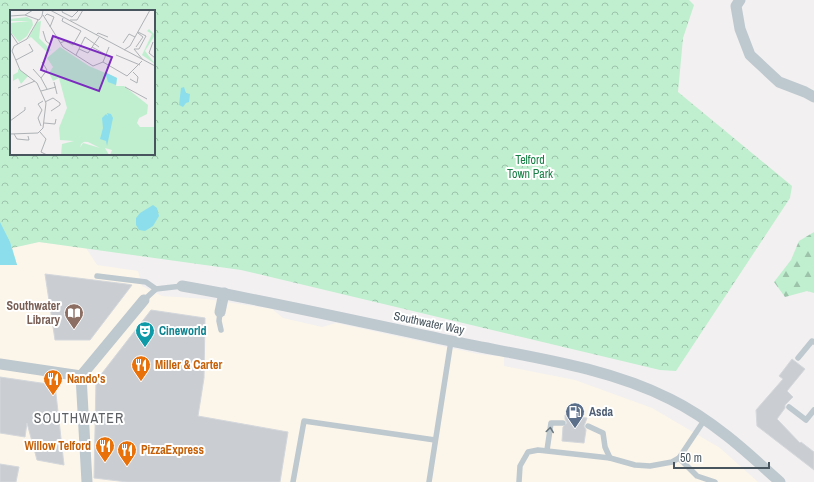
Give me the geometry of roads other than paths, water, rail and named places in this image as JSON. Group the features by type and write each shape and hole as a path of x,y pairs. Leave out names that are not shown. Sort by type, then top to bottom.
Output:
{"street":[{"path":"740,0 736,6 740,29 750,55 779,82 814,97"},
{"name":"Southwater Way","path":"182,286 224,293 567,364 612,377 645,388 671,400 705,419 732,440 780,482"},
{"path":"220,312 224,293"},
{"path":"87,482 81,376 144,300"},
{"path":"0,364 81,376"}],"lane":[{"path":"97,276 146,282 156,289 144,300"},
{"name":"Southwater Way","path":"156,289 182,286"},
{"path":"220,312 219,321 221,330"},
{"path":"429,482 451,341"},
{"path":"798,358 812,341 814,342"},
{"path":"789,407 806,420 814,410"},
{"path":"519,482 520,466 528,452 547,450 610,458 636,465 650,466 672,462 679,458 705,419"},
{"path":"294,482 304,421 436,440"},
{"path":"547,450 551,424 563,423"},
{"path":"588,426 603,433 605,447 610,458"},
{"path":"679,458 697,476 715,482"}],"water":[{"path":"184,87 186,93 190,94 189,102 183,107 179,105 181,88"},
{"path":"153,205 157,208 159,216 153,226 145,231 139,230 136,225 136,218 140,213"},
{"path":"0,222 10,242 17,265 0,265"}],"place":[{"name":"Southwater Library","path":"74,330"},
{"name":"Cineworld","path":"145,348"},
{"name":"Miller & Carter","path":"141,382"},
{"name":"Nando's","path":"53,396"},
{"name":"Asda","path":"575,429"},
{"name":"Willow Telford","path":"105,463"},
{"name":"PizzaExpress","path":"127,467"}],"district":[{"name":"SOUTHWATER","path":"79,418"}],"park label":[{"name":"Telford Town Park","path":"530,167"}]}
